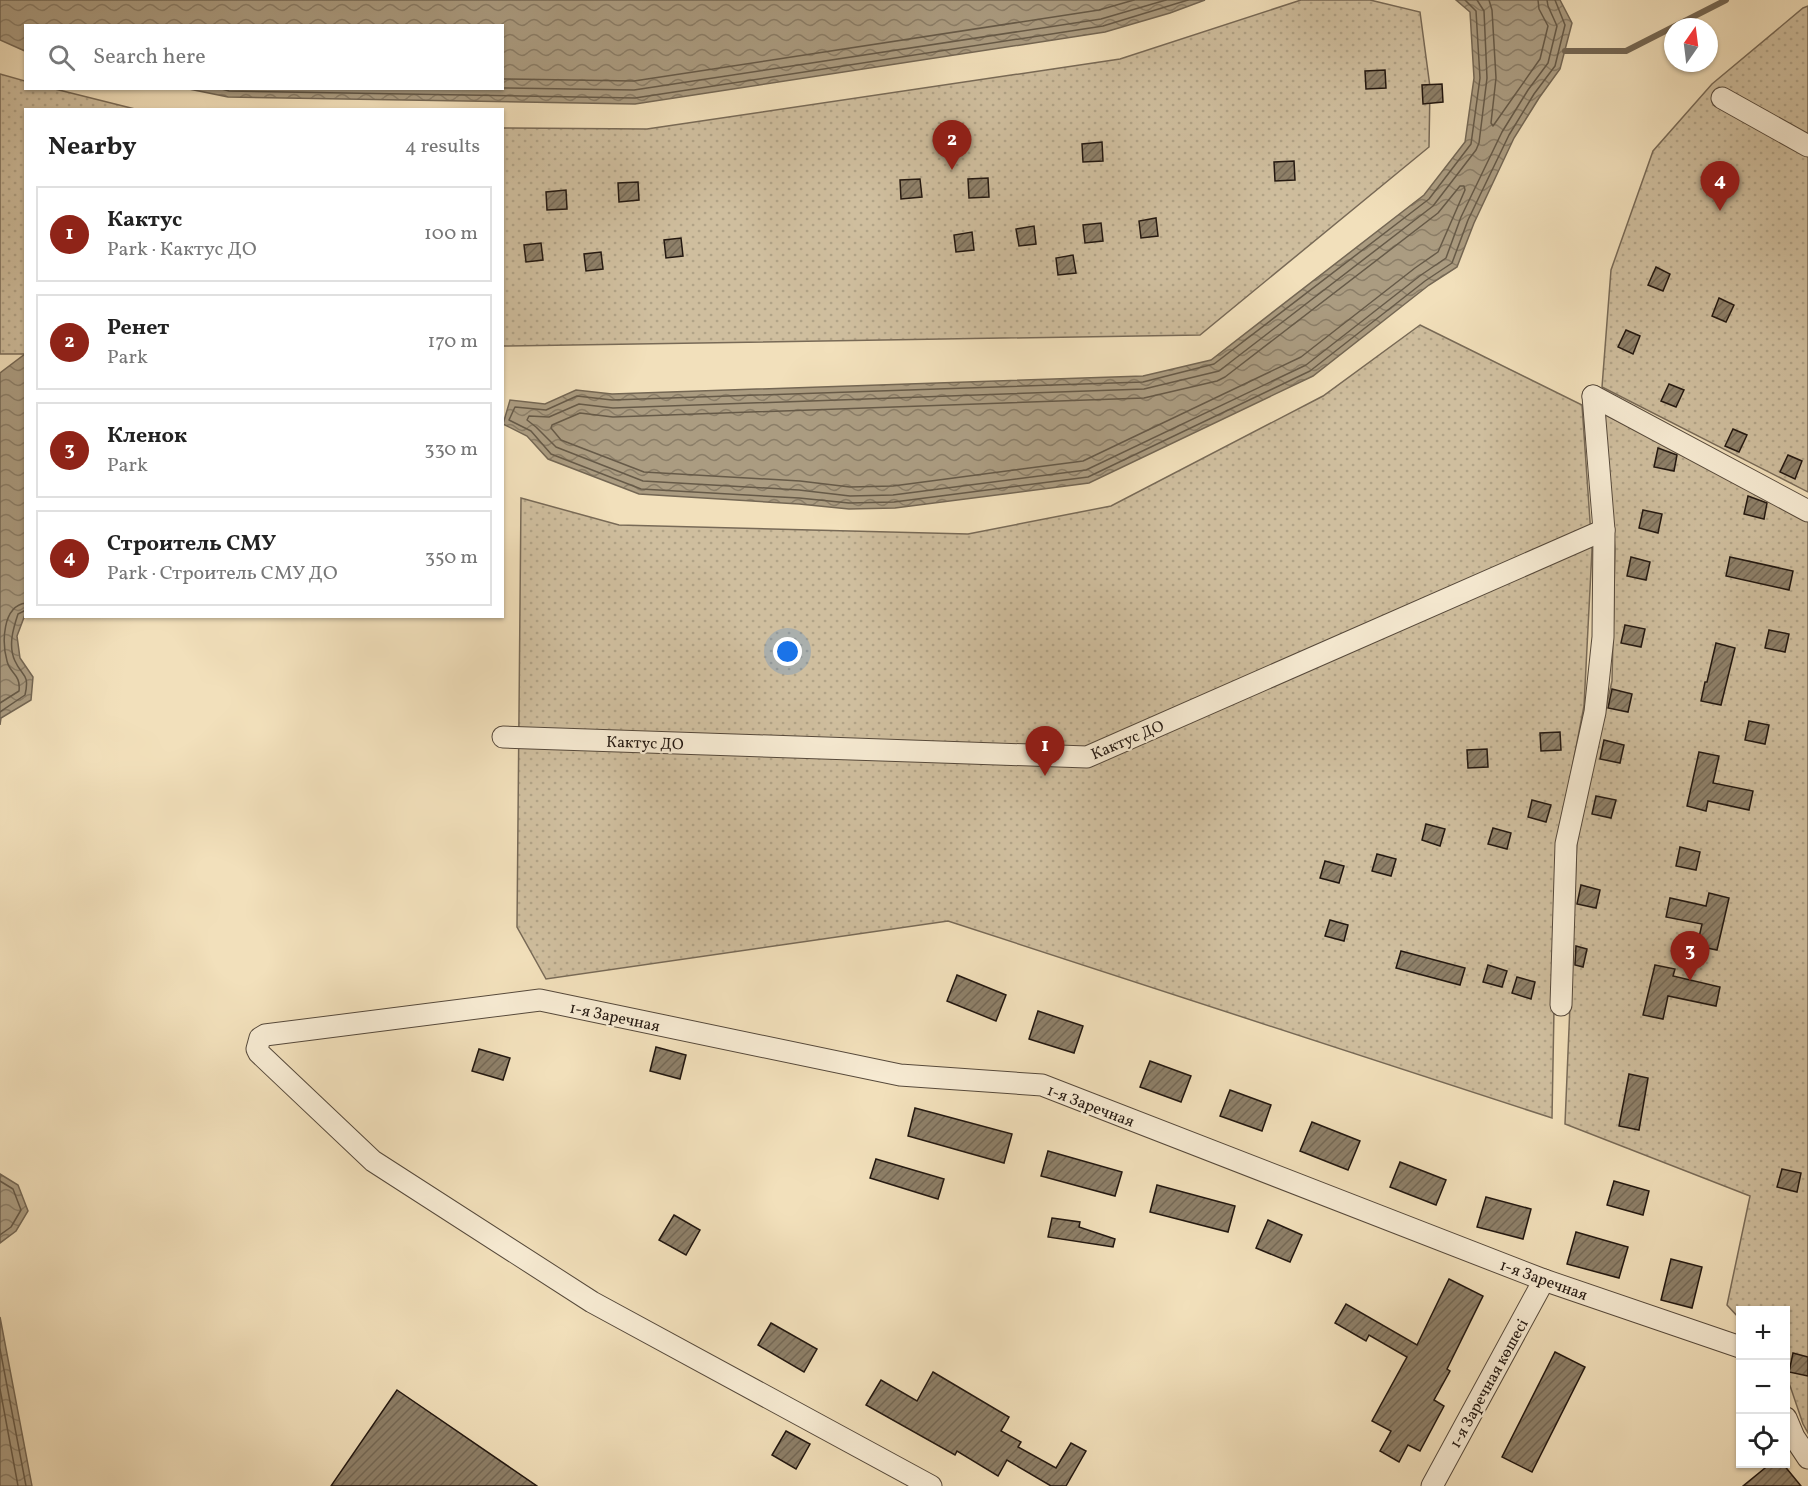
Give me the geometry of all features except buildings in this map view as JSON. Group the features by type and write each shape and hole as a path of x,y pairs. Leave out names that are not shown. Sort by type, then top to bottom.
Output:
{"street":[{"path":"1722,98 1808,146"},
{"path":"1561,1005 1566,844 1595,712 1603,637 1604,530 1593,396 1808,511"},
{"name":"Кактус ДО","path":"503,737 1087,757 1604,530"},
{"name":"1-я Заречная","path":"931,1486 592,1302 373,1161 260,1053 257,1049 260,1038 265,1035 540,1000 900,1075 1042,1086 1544,1280 1736,1346"},
{"name":"1-я Заречная көшесі","path":"1432,1486 1544,1280"},
{"path":"1790,1429 1808,1458"}],"shaded area":[{"path":"1301,0 1370,0 1420,12 1430,87 1429,147 1200,335 504,346 504,128 647,129 1120,59"},
{"path":"1808,6 1808,492 1602,387 1611,270 1653,151 1712,84"},
{"path":"0,74 24,81 24,90 59,90 131,108 24,108 24,354 0,354"},
{"path":"1420,325 1582,405 1592,550 1584,706 1557,846 1552,1118 948,921 546,979 517,927 521,498 619,525 968,534 1111,506 1323,396"},
{"path":"1604,414 1808,518 1808,1433 1790,1386 1790,1306 1736,1306 1736,1315 1727,1305 1750,1196 1565,1124 1577,838 1612,681 1615,549"}],"water":[{"path":"0,0 1205,0 1105,32 635,104 228,97 194,90 504,90 504,24 24,24 24,51 0,40"},
{"path":"1456,0 1560,0 1572,23 1560,69 1514,138 1474,223 1457,267 1429,285 1313,376 1089,483 895,508 849,509 639,494 548,459 527,436 504,424 510,400 545,404 576,390 612,394 1143,376 1211,360 1424,195 1465,142 1474,78 1470,12"},
{"path":"24,355 24,617 17,636 20,658 33,677 31,700 1,718 0,725 0,373"},
{"path":"0,1174 18,1185 28,1211 16,1231 0,1243"},
{"path":"0,1317 32,1486 0,1486"}],"waterway":[{"path":"1565,51 1626,51 1726,0"}],"place":[{"name":"Ренет","path":"952,170"},
{"name":"Строитель СМУ","path":"1720,211"},
{"name":"Кактус","path":"1045,776"},
{"name":"Кленок","path":"1690,981"}]}
